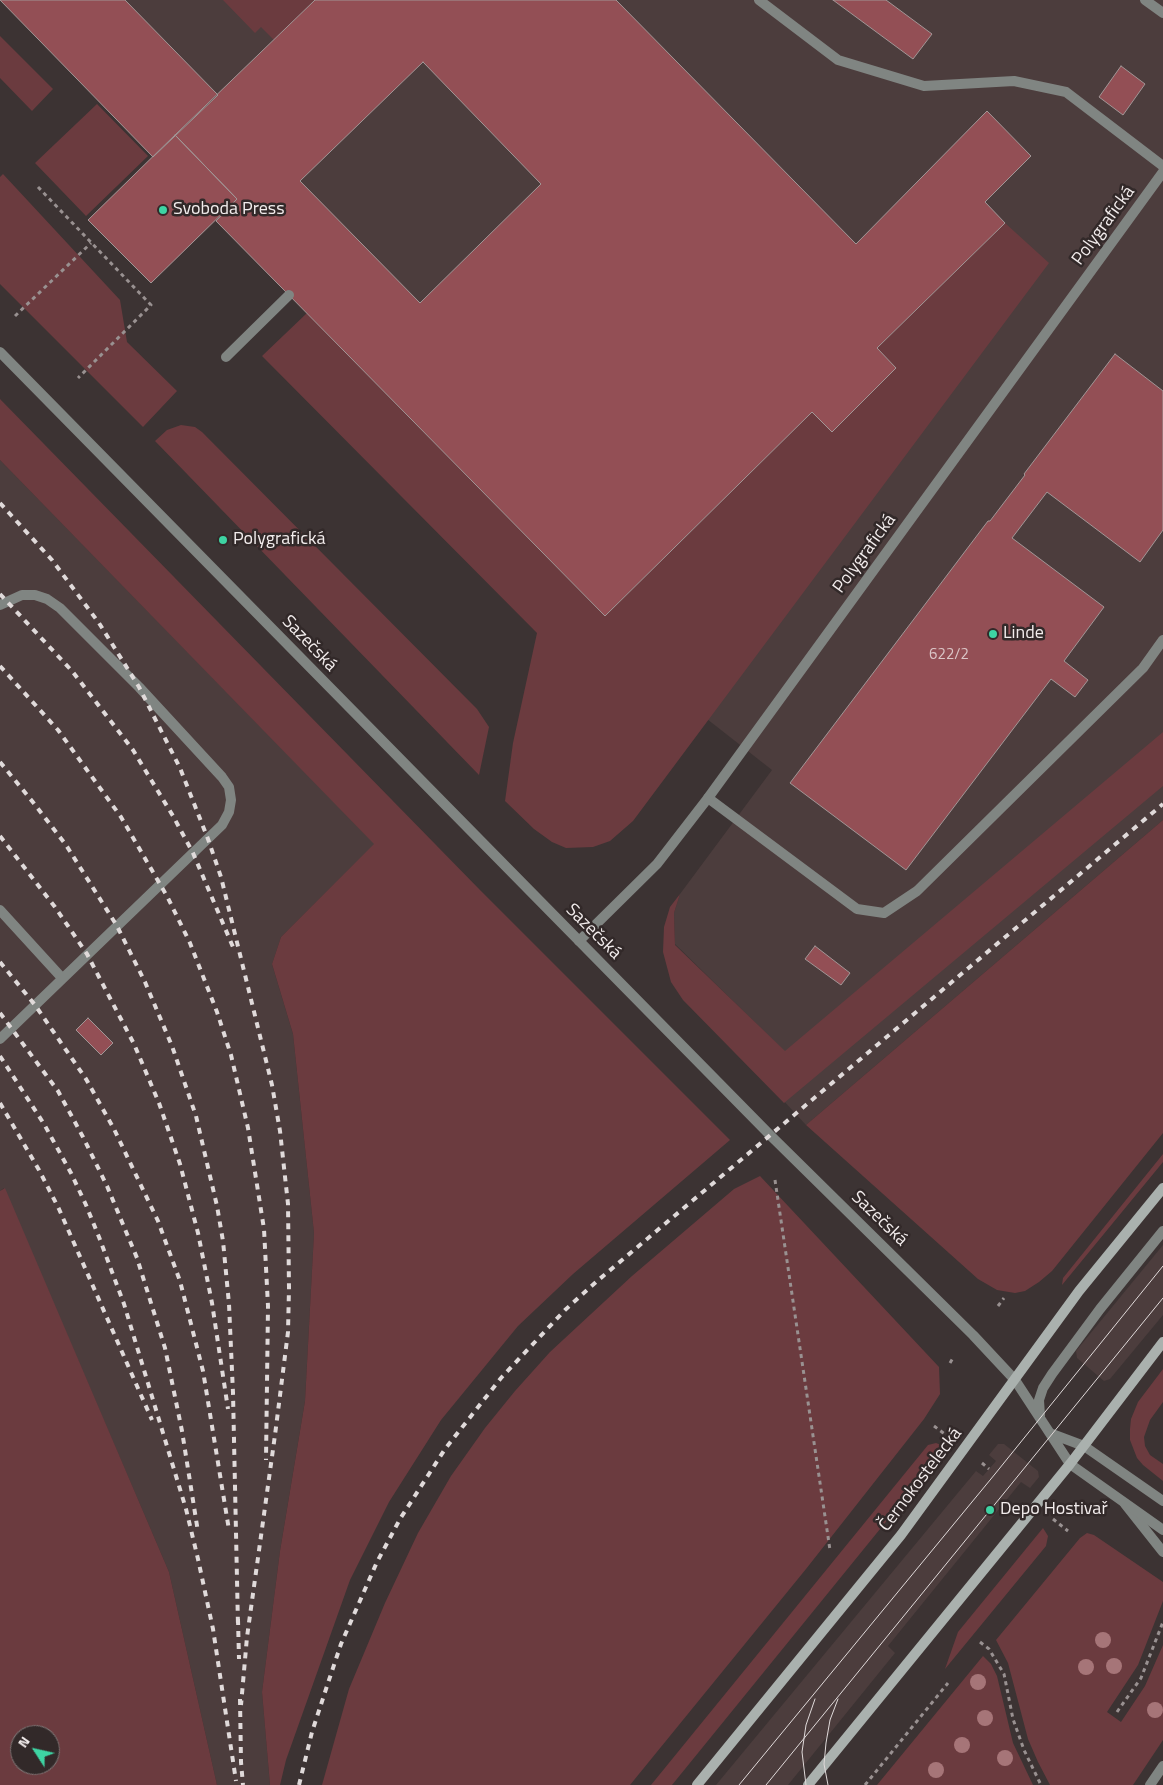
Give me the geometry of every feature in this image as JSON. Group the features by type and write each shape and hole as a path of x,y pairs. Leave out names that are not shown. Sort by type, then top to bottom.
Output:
{"main road":[{"name":"Černokostelecká","path":"697,1785 901,1535 1079,1292 1163,1188"},
{"path":"808,1785 1070,1464 1163,1342"}],"street":[{"path":"759,0 838,60 924,86 1014,81 1066,92 1163,166"},
{"path":"1145,0 1163,14"},
{"name":"Polygrafická","path":"579,941 657,864 708,798 1163,172"},
{"path":"226,358 289,295"},
{"name":"Sazečská","path":"0,352 771,1136 955,1316 1015,1380 1070,1464 1163,1530"},
{"path":"0,605 22,595 35,595 47,599 60,608 139,687 222,777 229,787 232,800 229,812 222,825 0,1039"},
{"path":"708,798 858,909 884,913 917,891 1143,668 1163,640"},
{"path":"0,910 62,978"},
{"path":"1040,1418 1039,1400 1043,1388 1052,1374 1100,1309 1163,1231"},
{"path":"1052,1434 1084,1446 1163,1501"},
{"path":"1124,1504 1163,1552"},
{"path":"1150,1785 1163,1766"}],"path":[{"path":"38,187 151,304 78,378"},
{"path":"15,316 91,243"},
{"path":"775,1180 830,1550"},
{"path":"998,1306 1004,1298"},
{"path":"950,1363 953,1358"},
{"path":"934,1426 947,1436"},
{"path":"982,1463 989,1469"},
{"path":"1053,1518 1068,1531"},
{"path":"1117,1712 1141,1678 1163,1622"},
{"path":"980,1642 989,1649 1004,1674 1013,1719 1024,1750 1041,1785"},
{"path":"865,1785 948,1683"}],"shaded area":[{"path":"0,0 1163,0 1163,820 806,1125 770,1086 785,1052 675,944 674,913 680,894 772,770 707,719 216,221 151,283 88,220 152,156"},
{"path":"223,0 315,0 274,40 261,27 255,33"},
{"path":"0,36 53,89 32,111 0,78"},
{"path":"97,104 148,156 86,216 35,163"},
{"path":"3,174 120,300 127,342 177,391 143,427 0,284 0,177"},
{"path":"1005,223 1049,263 633,821 610,841 593,847 566,848 552,842 534,829 505,801 513,743 537,633 262,356 307,313 605,616 812,412 832,431 896,368 877,348"},
{"path":"0,399 480,890 730,1140 573,1274 518,1326 441,1420 389,1502 350,1580 286,1760 280,1785 270,1785 262,1692 280,1551 305,1401 314,1233 293,1034 272,964 281,937 374,844 0,460"},
{"path":"181,425 195,427 202,432 477,709 489,727 479,775 155,441 167,430"},
{"path":"0,460 375,844 281,937 272,964 293,1034 314,1233 305,1401 280,1551 262,1692 270,1785 217,1785 169,1572 4,1188 0,1191"},
{"path":"1163,732 1163,786 784,1103 683,1000 671,982 663,952 664,927 670,907 680,894 674,913 675,945 785,1051"},
{"path":"1163,820 1163,1133 1052,1271 1025,1291 1015,1293 997,1290 978,1279 806,1125"},
{"path":"1163,1154 1163,1162 1062,1285 1063,1278"},
{"path":"760,1176 939,1367 940,1394 924,1419 806,1569 630,1785 322,1785 349,1689 385,1603 418,1533 451,1476 485,1428 550,1352 632,1276 734,1189"},
{"path":"5,1188 169,1572 217,1785 0,1785 0,1191"},
{"path":"1163,1245 1163,1315 1110,1379 1104,1381 1077,1358 1076,1351"},
{"path":"1163,1369 1163,1402 1150,1420 1144,1437 1145,1446 1150,1455 1163,1464 1163,1481 1137,1458 1130,1440 1130,1429 1131,1419 1138,1402"},
{"path":"936,1443 941,1445 902,1502 672,1785 651,1785 928,1445"},
{"path":"998,1444 1004,1444 1038,1471 1039,1477 1030,1488 1021,1482 888,1646 895,1653 788,1785 716,1785 976,1471 983,1476 996,1461 989,1455"},
{"path":"1043,1528 1048,1536 1046,1546 945,1669 958,1632"},
{"path":"1087,1533 1094,1535 1163,1582 1163,1601 1138,1665 1107,1712 1121,1722 1145,1686 1163,1645 1163,1740 1133,1785 1050,1785 1028,1739 1008,1663 996,1640 1080,1538"},
{"path":"983,1656 991,1664 997,1676 1013,1743 1033,1785 877,1785"}],"building":[{"path":"0,0 125,0 218,95 153,157"},
{"path":"315,0 616,0 856,244 987,111 1031,156 985,202 1005,223 877,348 896,368 832,432 812,412 605,616 216,221 237,199 175,135","holes":["423,62 541,184 420,303 300,181"]},
{"path":"833,0 886,0 932,34 913,59"},
{"path":"1121,66 1145,84 1123,115 1099,97"},
{"name":"Svoboda Press","path":"175,135 237,199 151,283 88,220"},
{"name":"Linde","path":"1115,354 1163,391 1163,530 1140,562 1047,492 1012,538 1104,607 1064,661 1088,680 1075,697 1051,679 906,870 790,783"},
{"path":"815,946 850,973 841,985 805,959"},
{"path":"88,1018 113,1043 101,1055 76,1030"}],"tram line":[{"path":"739,1785 1163,1266"},
{"path":"766,1785 1163,1298"},
{"path":"806,1785 802,1752 806,1725 815,1699"},
{"path":"828,1785 824,1764 826,1743 830,1720 838,1699"}],"railway":[{"path":"0,503 52,560 99,623 139,687 180,768 221,877 272,1085 280,1131 288,1204 288,1332 247,1637 241,1705"},
{"path":"0,594 72,671 133,750 193,853 233,947"},
{"path":"0,666 58,730 121,817 168,898 190,943 217,1012 231,1055 248,1128 264,1229 268,1306 266,1460"},
{"path":"0,762 66,845 117,926 145,982 172,1046 196,1116 217,1206 223,1241 229,1304 233,1393 238,1626"},
{"path":"299,1785 312,1732 341,1644 377,1562 400,1519 445,1449 501,1378 565,1310 596,1282 1163,804"},
{"path":"0,836 55,907 87,954 134,1044 159,1103 180,1164 198,1233 212,1303 228,1409"},
{"path":"0,962 35,1005 86,1079 114,1129 158,1221 180,1281 203,1371 229,1530"},
{"path":"0,1013 58,1091 107,1186 137,1258 165,1348 182,1431 198,1532"},
{"path":"0,1056 44,1124 71,1173 99,1237 124,1304 186,1509 198,1559 213,1629 236,1781"},
{"path":"0,1103 59,1209 152,1420"},
{"path":"238,1619 239,1659"},
{"path":"240,1699 243,1785"}],"place":[{"name":"Svoboda Press","path":"163,210"},
{"name":"Polygrafická","path":"223,540"},
{"name":"Linde","path":"993,634"},
{"name":"Depo Hostivař","path":"990,1510"}]}
